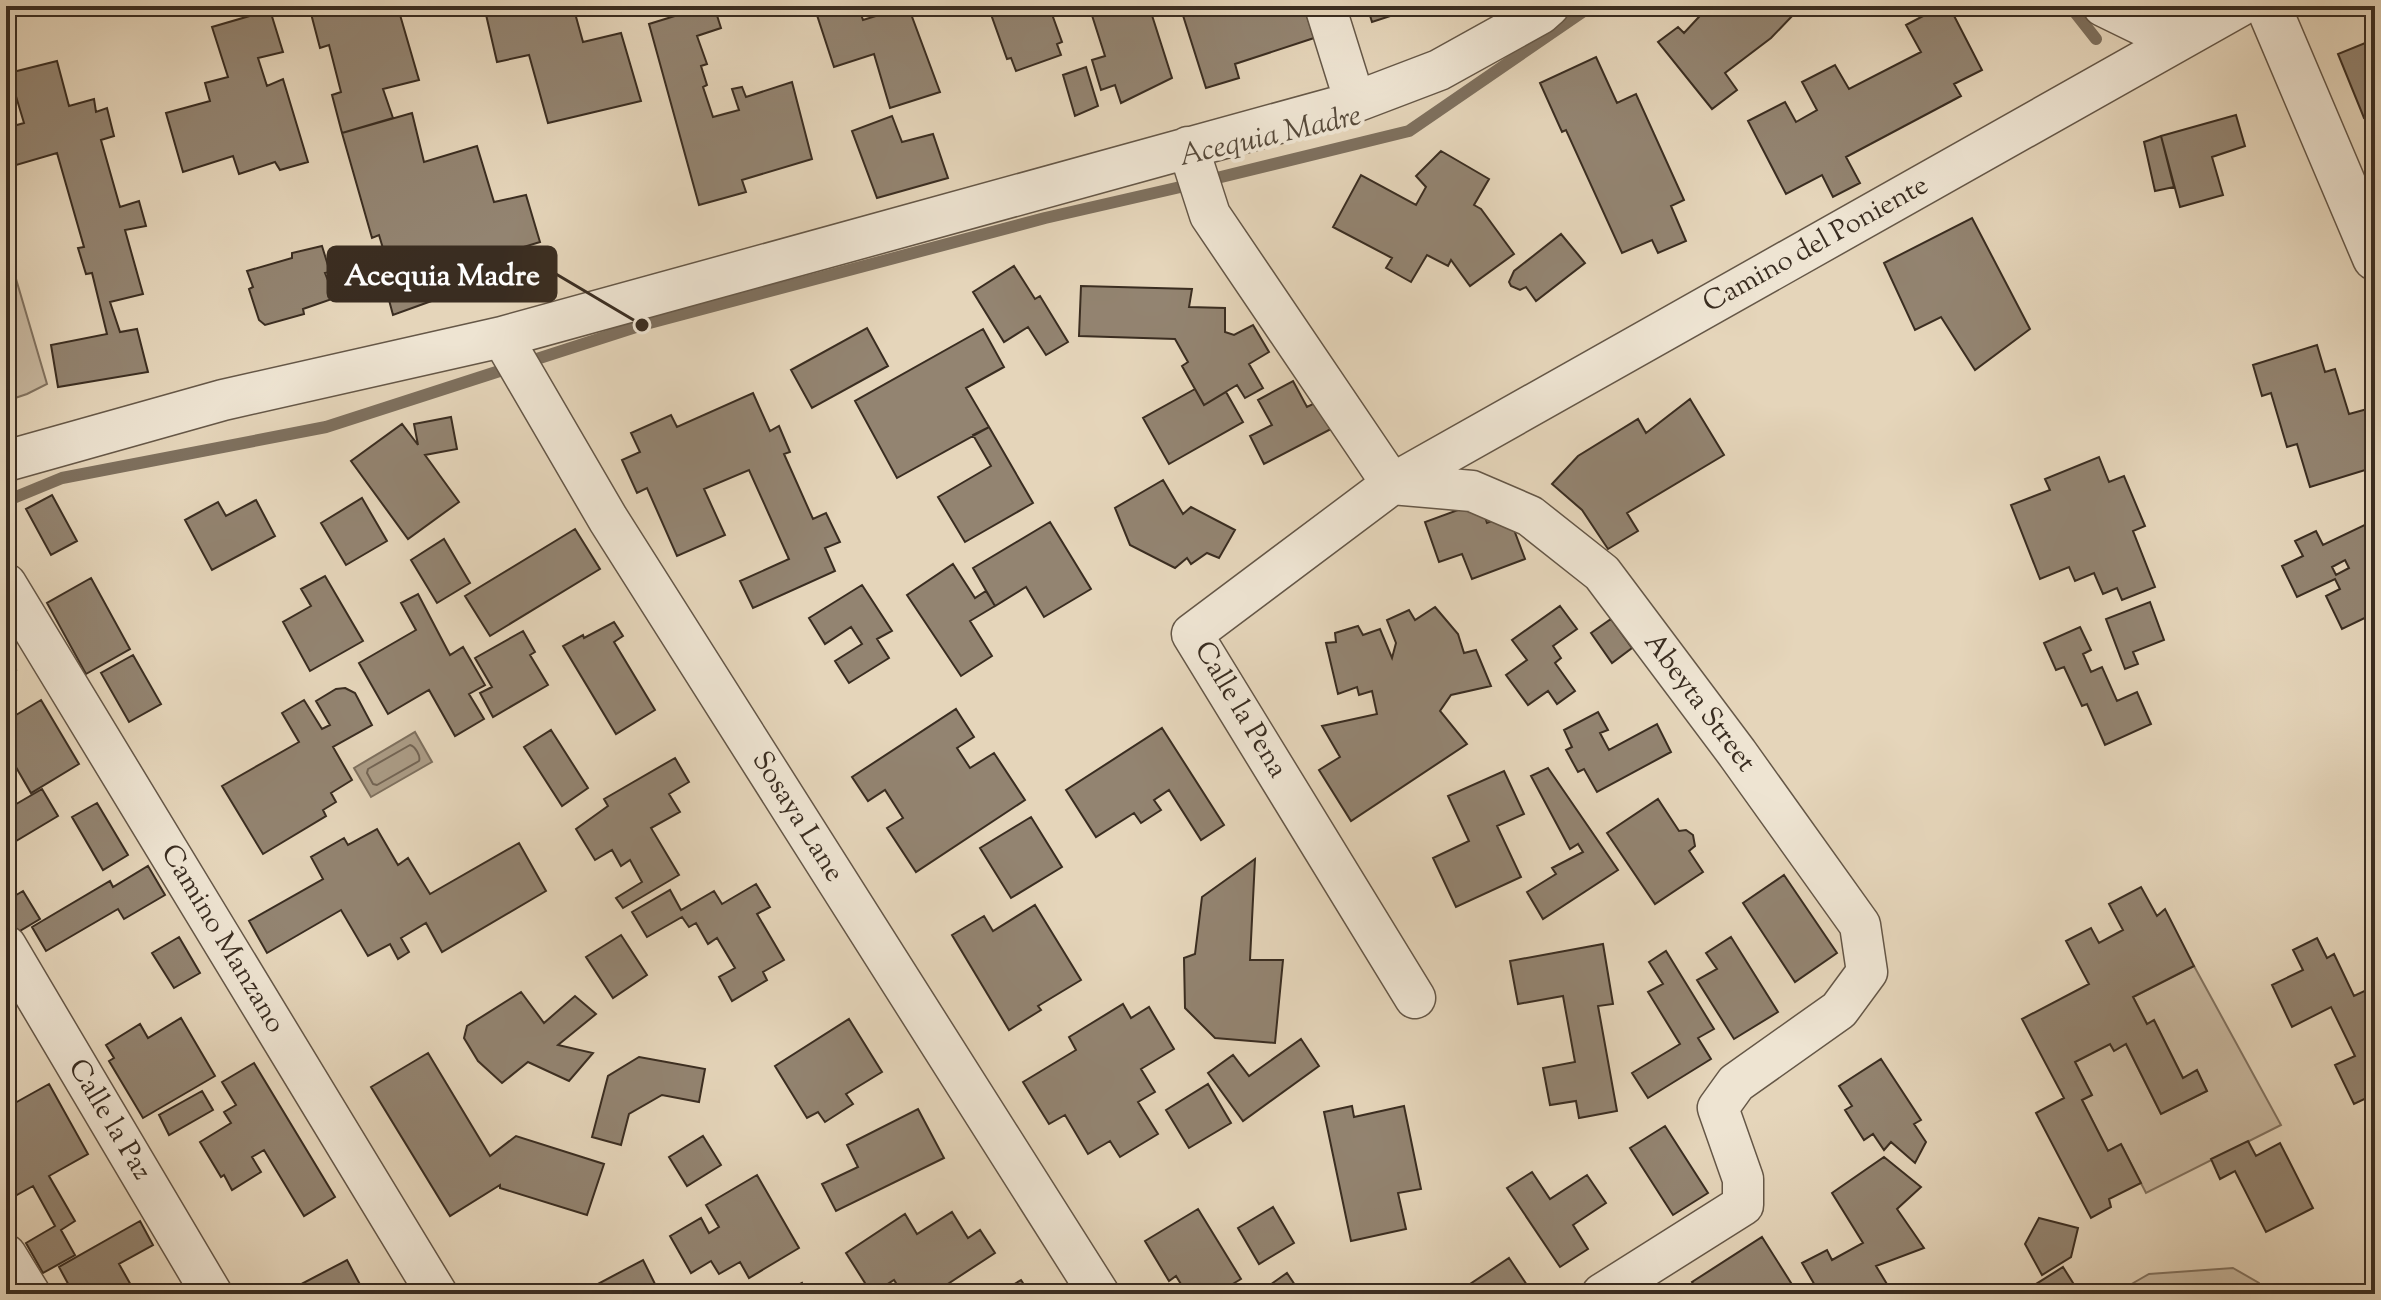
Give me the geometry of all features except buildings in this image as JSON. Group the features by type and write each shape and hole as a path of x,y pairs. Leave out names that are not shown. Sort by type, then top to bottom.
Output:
{"street":[{"path":"1325,6 1355,102"},
{"path":"6,461 223,400 502,337 1355,102 1439,70 1549,6"},
{"path":"2103,6 2144,26 2217,6"},
{"name":"Camino del Poniente","path":"1392,484 2240,6"},
{"path":"2268,6 2375,258"},
{"path":"1188,147 1210,215 1392,484"},
{"name":"Sosaya Lane","path":"502,337 608,519 1099,1294"},
{"name":"Calle la Pena","path":"1392,484 1192,634 1415,998"},
{"name":"Abeyta Street","path":"1392,484 1472,491 1530,516 1602,573 1737,753 1860,925 1867,972 1839,1010 1736,1083 1718,1108 1743,1179 1743,1205 1602,1294"},
{"name":"Camino Manzano","path":"6,584 437,1294"},
{"name":"Calle la Paz","path":"6,946 212,1294"},
{"path":"6,1255 30,1294"}],"shaded area":[{"path":"6,245 47,384 6,401"},
{"path":"2194,966 2281,1125 2146,1193 2121,1144 2108,1151 2082,1100 2092,1095 2075,1062 2110,1044 2114,1051 2126,1044 2161,1114 2207,1091 2197,1071 2183,1078 2154,1021 2147,1024 2133,997"},
{"path":"2233,1268 2259,1283 2266,1294 2127,1294 2128,1286 2149,1274"}],"water":[{"path":"415,732 432,762 371,797 354,768"}],"waterway":[{"name":"Acequia Madre","path":"6,501 62,478 326,427 642,325 1045,218 1409,131 1591,6"},
{"name":"Acequia Madre","path":"2070,6 2096,39"},
{"name":"Acequia Madre","path":"2318,11 2328,6"}],"place":[{"name":"Acequia Madre","path":"642,325"}]}
